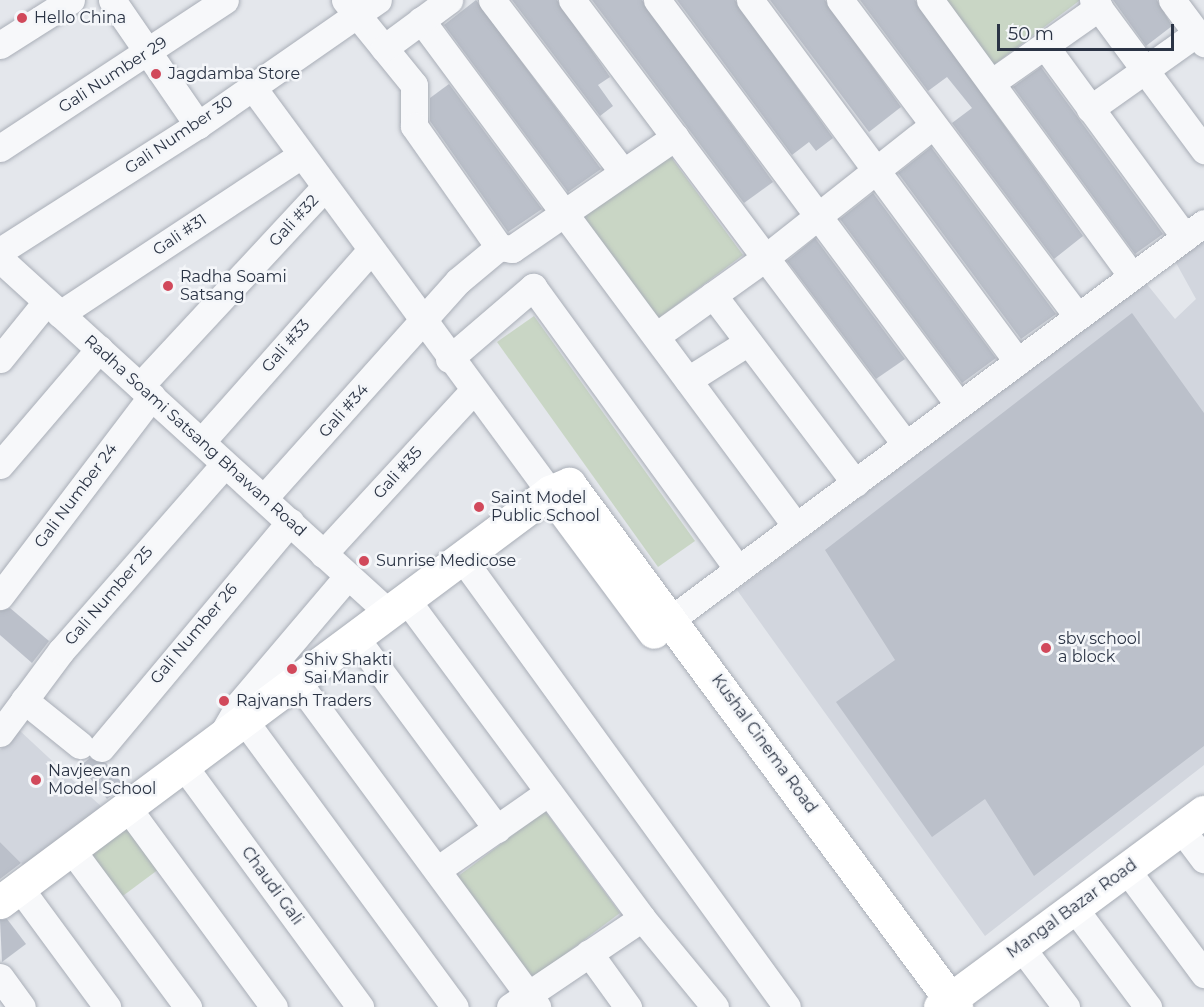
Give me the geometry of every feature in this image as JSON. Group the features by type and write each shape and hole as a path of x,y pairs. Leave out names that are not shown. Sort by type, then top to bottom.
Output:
{"street":[{"path":"0,45 70,0"},
{"path":"112,0 146,54 198,125"},
{"name":"Gali Number 29","path":"0,148 225,0"},
{"path":"384,48 449,0"},
{"path":"492,0 623,172"},
{"path":"572,0 906,445"},
{"path":"657,0 959,405"},
{"path":"750,0 1018,362"},
{"path":"840,0 932,126 1078,317"},
{"path":"930,0 1131,275"},
{"path":"1090,109 1146,70 1200,38 1172,0"},
{"path":"991,83 1045,46 1096,4 1204,150"},
{"path":"360,5 384,48 414,85 414,126 499,247 512,249 675,137"},
{"name":"Gali Number 30","path":"0,251 198,125 360,5"},
{"path":"421,20 796,526"},
{"path":"663,626 737,568 1195,230 1090,109 1045,46"},
{"path":"107,1007 10,894 462,558 560,488 472,391 251,85"},
{"path":"656,336 765,258 932,126"},
{"name":"Gali #31","path":"0,359 53,308 301,155"},
{"name":"Gali #32","path":"146,391 324,188"},
{"name":"Gali #34","path":"264,498 423,325 458,281 499,247"},
{"name":"Gali #33","path":"202,441 370,251"},
{"name":"Radha Soami Satsang Bhawan Road","path":"0,259 202,441 224,465 264,498 347,577 398,606 549,792 642,918 715,1007"},
{"path":"448,359 533,286 737,568"},
{"path":"713,296 855,483"},
{"path":"688,380 747,342"},
{"path":"0,465 99,349"},
{"name":"Gali Number 24","path":"0,596 146,391"},
{"name":"Gali #35","path":"323,554 472,391"},
{"name":"Gali Number 25","path":"0,733 61,651 224,465"},
{"name":"Kushal Cinema Road","path":"560,488 943,1005"},
{"name":"Gali Number 26","path":"24,700 90,747 290,522"},
{"path":"462,558 787,1007"},
{"path":"231,729 240,703 347,577"},
{"path":"356,637 497,829"},
{"path":"297,681 437,870 525,1003 589,953 642,918"},
{"path":"231,729 455,1007"},
{"name":"Chaudi Gali","path":"183,765 360,1007"},
{"path":"437,870 549,792"},
{"path":"127,807 274,1007"},
{"path":"1193,820 1204,859"},
{"name":"Mangal Bazar Road","path":"943,1005 1193,820"},
{"path":"71,849 188,1007"},
{"path":"1126,869 1204,974"},
{"path":"1074,908 1148,1007"},
{"path":"1021,947 1066,1007"},
{"path":"589,953 628,1007"},
{"path":"0,977 22,1007"}],"shaded area":[{"name":"sbv school a block","path":"1204,240 1204,765 985,936 737,590 1146,283 1175,319 1196,299 1175,261"},
{"name":"Navjeevan Model School","path":"19,730 105,810 27,869 0,842 0,750"}],"green space":[{"path":"942,0 1079,0 1079,1 991,67"},
{"path":"668,153 743,255 655,321 579,219"},
{"path":"534,316 695,541 658,567 497,342"},
{"path":"545,811 620,913 532,979 457,877"},
{"path":"126,817 163,866 116,901 80,851"}],"building":[{"path":"476,0 601,169 568,192 444,25"},
{"path":"512,0 557,0 610,77 598,85 613,106 600,116"},
{"path":"592,0 642,0 773,182 744,203"},
{"path":"677,0 735,0 833,138 816,151 809,142 792,155"},
{"path":"770,0 825,0 901,107 869,132"},
{"path":"860,0 915,0 1083,236 1054,259 952,123 972,108 947,77 928,91"},
{"path":"1113,0 1157,0 1172,26 1146,46"},
{"path":"1041,67 1163,234 1135,254 1013,87"},
{"path":"449,84 542,209 508,232 430,121 430,98"},
{"path":"931,147 1056,314 1021,339 898,173"},
{"path":"873,193 996,358 962,383 840,219"},
{"path":"815,238 905,359 876,379 787,261"},
{"name":"sbv school a block","path":"1132,313 1204,413 1204,746 1034,876 985,799 932,837 836,702 895,660 825,550"},
{"path":"10,608 49,641 32,663 0,635 0,611"},
{"path":"90,758 106,763 124,786 107,799 80,766"},
{"path":"0,842 21,863 0,879"},
{"path":"7,919 26,944 2,962 0,920"}],"place":[{"name":"Hello China","path":"22,18"},
{"name":"Jagdamba Store","path":"156,74"},
{"name":"Radha Soami Satsang","path":"168,286"},
{"name":"Saint Model Public School","path":"479,507"},
{"name":"Sunrise Medicose","path":"364,561"},
{"name":"sbv school a block","path":"1046,648"},
{"name":"Shiv Shakti Sai Mandir","path":"292,669"},
{"name":"Rajvansh Traders","path":"224,701"},
{"name":"Navjeevan Model School","path":"36,780"}]}
